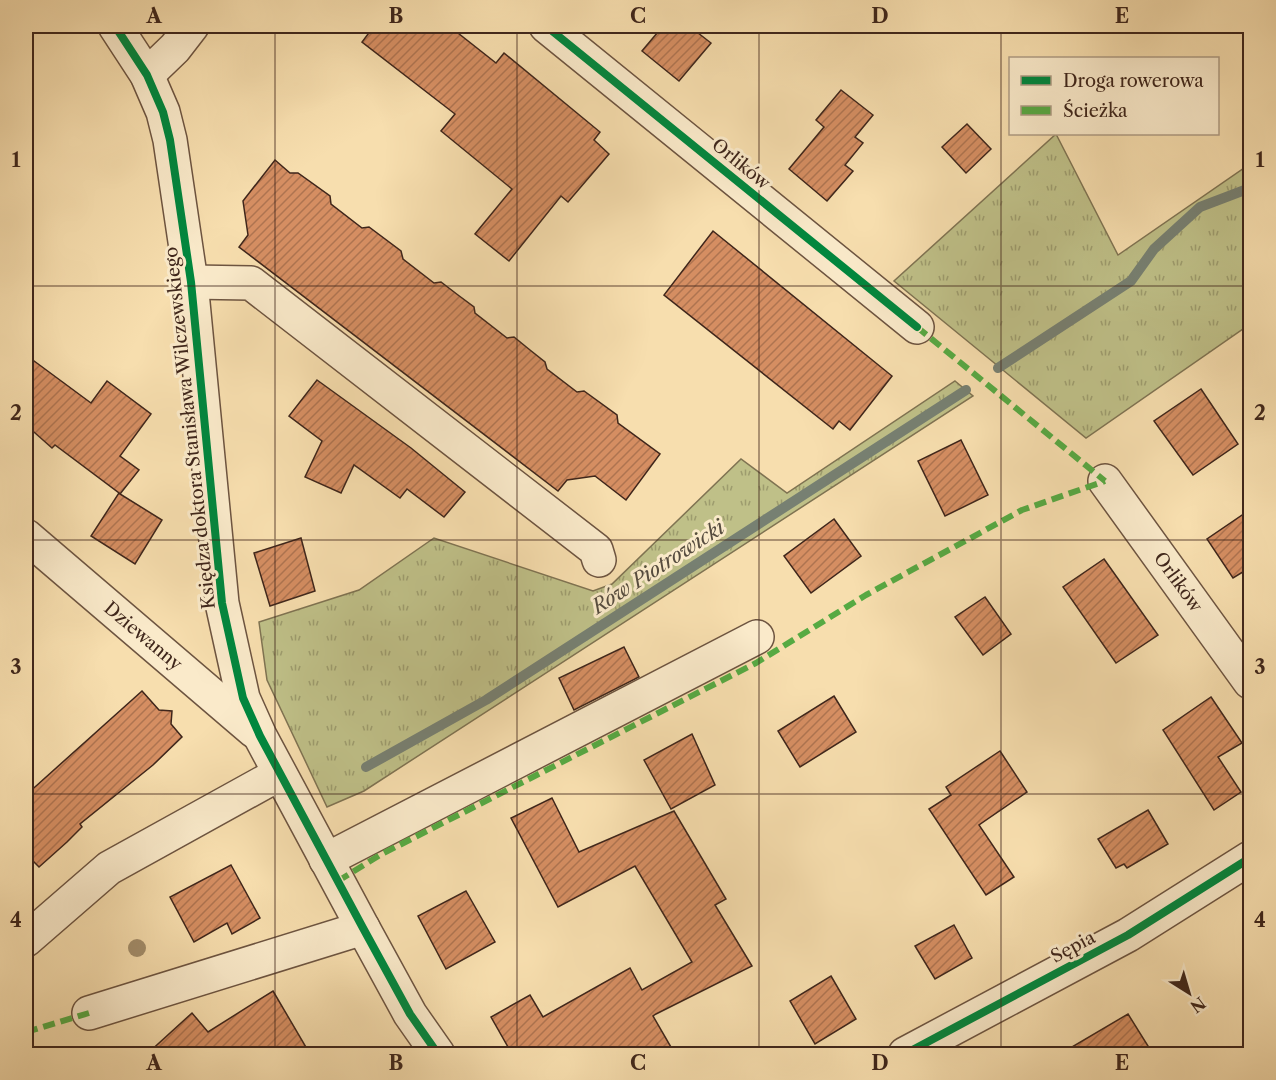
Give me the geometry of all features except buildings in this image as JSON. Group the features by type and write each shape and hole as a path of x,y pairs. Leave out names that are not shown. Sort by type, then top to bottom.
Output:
{"street":[{"name":"Księdza doktora Stanisława Wilczewskiego","path":"115,26 147,75 163,112 170,140 191,282 222,603 243,698 279,774 410,1014 438,1054"},
{"path":"147,75 175,48 192,26"},
{"name":"Orlików","path":"546,26 917,327"},
{"path":"191,282 251,283 596,550 598,560"},
{"name":"Orlików","path":"1105,482 1251,682"},
{"name":"Dziewanny","path":"26,536 260,736"},
{"path":"326,860 757,637"},
{"path":"26,940 110,868 279,774"},
{"name":"Sępia","path":"905,1054 1128,935 1251,858"},
{"path":"89,1013 363,928"}],"green space":[{"path":"1055,135 1118,255 1250,164 1250,324 1086,438 894,281"},
{"path":"955,381 973,396 364,791 327,807 267,680 259,622 359,590 434,538 593,591 612,584 741,459 787,493"}],"waterway":[{"name":"Rów Piotrowicki","path":"998,368 1131,281 1154,249 1200,207 1250,188"},
{"name":"Rów Piotrowicki","path":"366,767 486,700 966,390"}],"marked path":[{"path":"917,327 1105,481"},
{"path":"338,881 380,855 756,663 866,595 1022,510 1105,481"},
{"path":"26,1032 89,1013"}],"cycle path":[{"path":"115,26 147,75 163,112 170,140 191,282 222,603 243,698 260,736 410,1014 438,1054"},
{"path":"546,26 917,327"},
{"path":"905,1054 1128,935 1250,858"}]}
